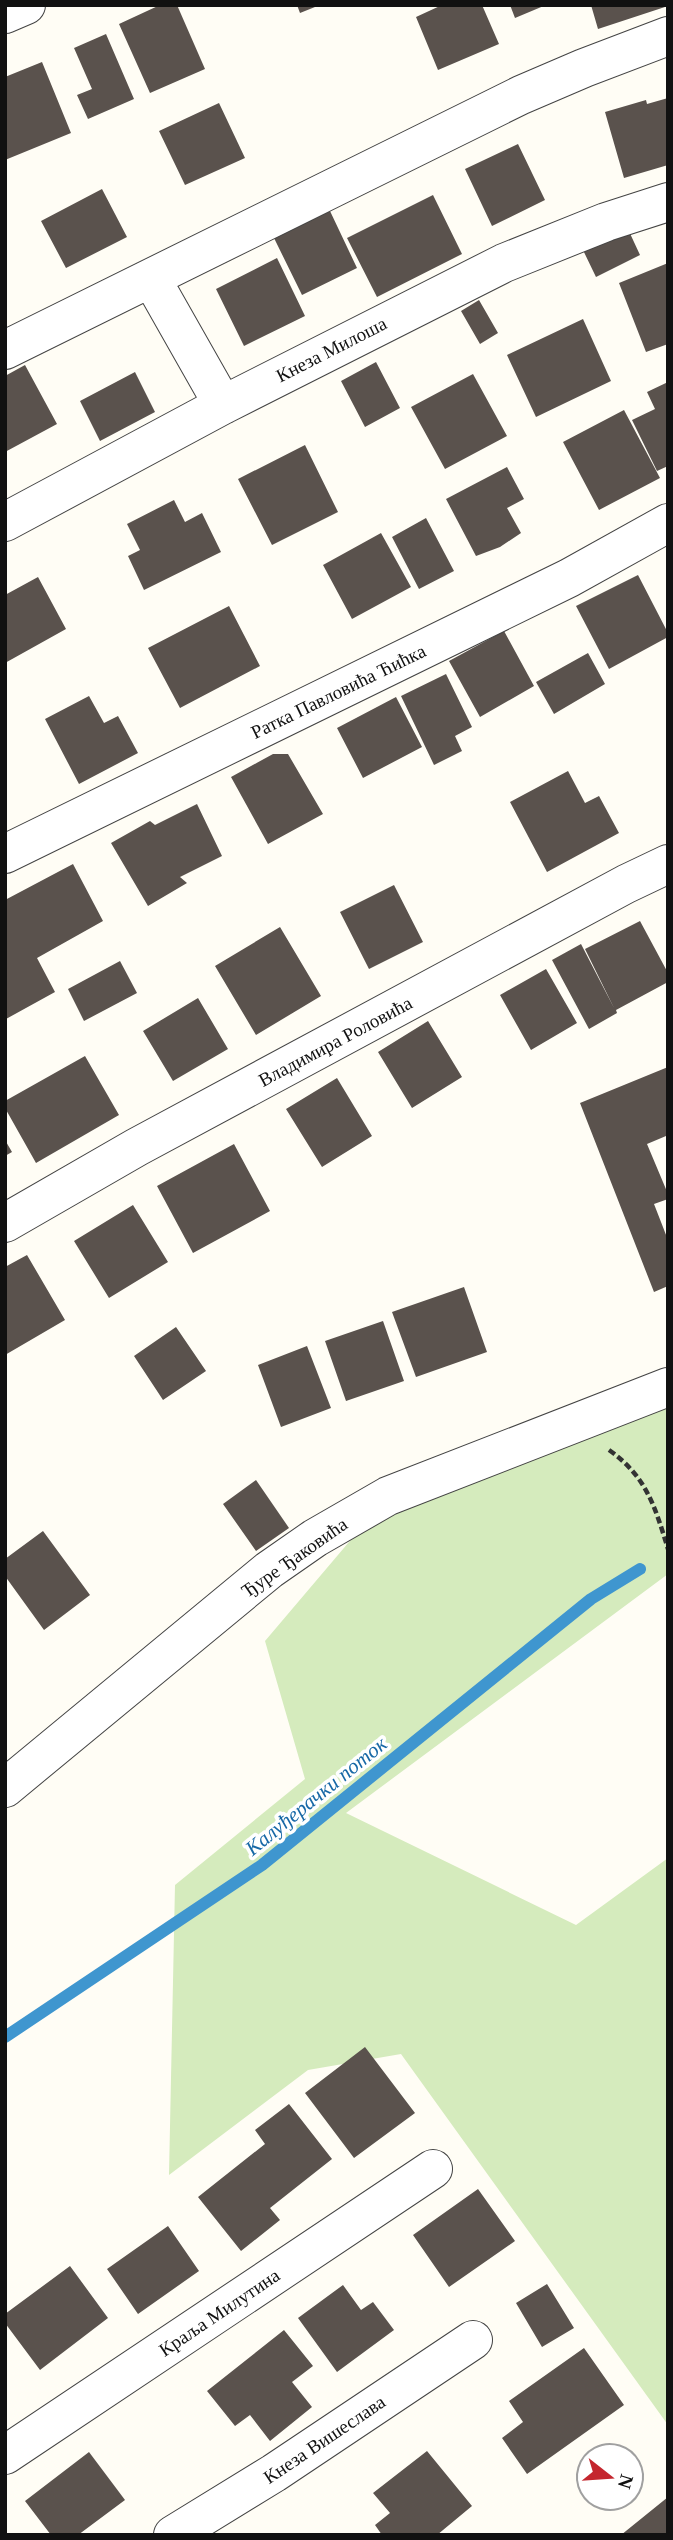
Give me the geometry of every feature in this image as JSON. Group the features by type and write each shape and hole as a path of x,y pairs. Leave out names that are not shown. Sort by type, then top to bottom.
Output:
{"street":[{"path":"5,14 26,5"},
{"path":"5,350 520,95 668,36"},
{"name":"Кнеза Милоша","path":"5,522 223,405 504,263 606,222 668,202"},
{"path":"151,278 223,405"},
{"name":"Ратка Павловића Ћићка","path":"5,854 569,578 668,523"},
{"name":"Владимира Роловића","path":"5,1223 162,1134 626,884 668,864"},
{"name":"Ђуре Ђаковића","path":"5,1788 269,1570 315,1538 388,1496 668,1387"},
{"name":"Краља Милутина","path":"5,2455 433,2169"},
{"name":"Кнеза Вишеслава","path":"173,2535 274,2473 472,2340"}],"path":[{"path":"574,1424 622,1459 637,1475 650,1493 668,1549"}],"green space":[{"path":"668,1387 668,1574 346,1813 576,1925 668,1858 668,2425 401,2054 308,2070 169,2175 175,1885 305,1779 265,1641 388,1496"}],"building":[{"path":"160,5 177,5 205,69 150,93 119,24"},
{"path":"297,5 320,5 300,13"},
{"path":"442,5 482,5 499,44 438,70 416,17"},
{"path":"510,5 546,5 515,18"},
{"path":"591,5 668,5 668,6 598,29"},
{"path":"106,34 134,99 88,119 77,95 92,89 74,48"},
{"path":"42,62 71,133 5,160 5,77"},
{"path":"668,98 668,165 624,178 605,112 646,100 647,104"},
{"path":"219,103 245,158 185,185 159,131"},
{"path":"518,144 545,200 492,226 465,169"},
{"path":"102,189 127,237 66,268 41,221"},
{"path":"433,195 462,254 377,297 347,238"},
{"path":"330,211 357,268 302,295 274,238"},
{"path":"627,227 640,255 596,277 582,248"},
{"path":"277,258 305,316 244,346 216,289"},
{"path":"668,263 668,344 646,352 619,283"},
{"path":"479,300 498,333 480,344 461,311"},
{"path":"583,319 611,381 536,417 507,355"},
{"path":"376,362 400,408 365,427 341,381"},
{"path":"25,365 57,424 5,452 5,376"},
{"path":"135,372 155,412 100,441 80,401"},
{"path":"473,374 507,436 445,469 411,407"},
{"path":"668,382 668,466 657,471 632,420 655,409 647,392"},
{"path":"624,410 660,478 599,510 563,442"},
{"path":"305,445 338,512 272,545 238,479"},
{"path":"507,467 524,499 507,508 521,533 500,547 476,556 446,499"},
{"path":"174,500 185,522 202,513 221,552 144,590 128,556 140,550 127,524"},
{"path":"426,518 454,571 419,589 392,537"},
{"path":"381,533 411,587 352,619 323,565"},
{"path":"638,575 668,637 609,669 576,606"},
{"path":"38,577 66,629 5,663 5,595"},
{"path":"229,606 260,666 180,708 148,648"},
{"path":"504,631 534,686 480,717 449,661"},
{"path":"588,653 605,684 554,714 536,682"},
{"path":"446,674 472,727 455,736 462,751 434,765 401,696"},
{"path":"89,696 104,723 118,716 138,753 79,784 45,719"},
{"path":"396,697 422,747 363,778 337,728"},
{"path":"273,754 288,754 323,814 268,844 231,777"},
{"path":"568,771 585,803 599,796 619,833 547,872 510,802"},
{"path":"197,804 222,856 180,877 187,883 148,906 111,843 150,821 155,825"},
{"path":"73,864 103,921 37,958 55,992 6,1019 5,900"},
{"path":"394,885 423,942 369,969 340,912"},
{"path":"640,921 668,973 668,982 616,1010 617,1013 589,1029 552,960 581,944 614,1008 585,949"},
{"path":"280,927 321,996 256,1035 215,966"},
{"path":"120,961 137,993 84,1021 68,989"},
{"path":"546,969 577,1023 531,1050 500,995"},
{"path":"198,998 228,1049 173,1081 143,1031"},
{"path":"428,1021 462,1077 412,1108 378,1052"},
{"path":"85,1056 119,1115 36,1163 5,1108 5,1101"},
{"path":"668,1067 668,1141 666,1136 647,1144 668,1194 668,1199 654,1204 668,1240 668,1286 654,1292 580,1103"},
{"path":"337,1078 372,1136 322,1167 286,1109"},
{"path":"5,1140 12,1152 5,1156"},
{"path":"234,1144 270,1211 193,1253 157,1186"},
{"path":"133,1205 168,1262 109,1298 74,1241"},
{"path":"27,1255 65,1320 5,1355 5,1267"},
{"path":"464,1287 487,1352 416,1377 392,1312"},
{"path":"383,1321 404,1381 346,1401 325,1341"},
{"path":"176,1327 206,1371 163,1400 134,1356"},
{"path":"307,1346 331,1408 281,1427 258,1365"},
{"path":"256,1480 289,1528 256,1551 223,1504"},
{"path":"43,1531 90,1595 44,1630 5,1576 5,1559"},
{"path":"365,2047 415,2113 354,2158 305,2093"},
{"path":"289,2104 332,2159 270,2208 280,2220 241,2251 198,2197 265,2144 255,2130"},
{"path":"478,2189 515,2241 449,2287 413,2235"},
{"path":"168,2226 199,2271 138,2314 107,2269"},
{"path":"70,2266 108,2318 40,2370 5,2323 5,2314"},
{"path":"547,2284 574,2328 542,2347 516,2303"},
{"path":"343,2285 361,2310 373,2302 394,2330 337,2372 298,2318"},
{"path":"284,2330 313,2366 292,2382 312,2407 270,2441 250,2415 235,2426 207,2391"},
{"path":"584,2348 624,2405 527,2474 502,2438 523,2422 509,2401"},
{"path":"427,2451 472,2506 437,2535 382,2535 375,2525 390,2513 373,2493"},
{"path":"89,2452 125,2500 78,2535 51,2535 25,2501"},
{"path":"668,2497 668,2535 621,2535"}],"waterway":[{"name":"Калуђерачки поток","path":"5,2037 262,1865 591,1599 640,1569"}]}
